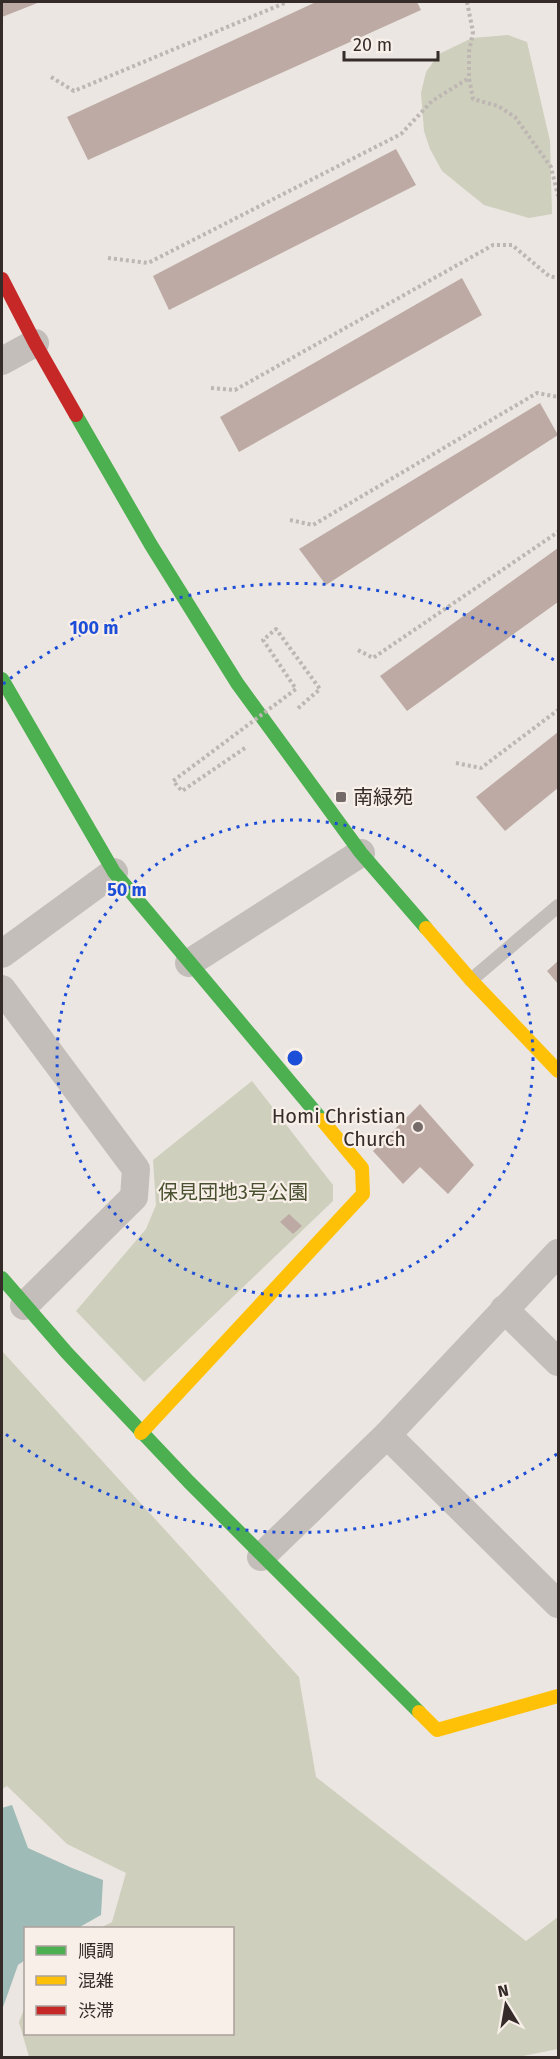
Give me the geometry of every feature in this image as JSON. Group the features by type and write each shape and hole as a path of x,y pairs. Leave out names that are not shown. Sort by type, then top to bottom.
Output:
{"street":[{"path":"2,279 34,343 151,545 237,683 361,853 471,980 558,1071"},
{"path":"2,361 34,343"},
{"path":"2,679 114,872 362,1168 363,1194 141,1433"},
{"path":"189,963 361,853"},
{"path":"2,954 114,872"},
{"path":"2,989 136,1169 134,1197 24,1306"},
{"path":"261,1557 387,1435 558,1253"},
{"path":"2,1278 24,1306 141,1433 261,1557 437,1730 558,1696"},
{"path":"504,1309 558,1362"},
{"path":"387,1435 558,1604"}],"lane":[{"path":"471,980 558,906"}],"path":[{"path":"51,77 74,91 287,2"},
{"path":"467,2 473,32 469,52 469,78 474,99 498,106 515,117 551,167 558,196"},
{"path":"108,258 148,263 401,134 432,101 469,78"},
{"path":"210,388 235,390 493,244 512,244 549,276 558,278"},
{"path":"291,520 313,525 537,393 558,397"},
{"path":"358,650 373,658 558,532"},
{"path":"245,748 182,791 173,781 296,689 263,640 276,629 320,689 296,710"},
{"path":"456,763 481,768 558,710"}],"green space":[{"path":"508,35 527,42 550,141 552,214 529,218 484,205 442,171 430,149 424,131 421,93 426,72 439,54 472,38"},
{"name":"保見団地3号公園","path":"252,1081 333,1185 333,1201 144,1382 76,1311 146,1229 156,1205 153,1160"},
{"path":"2,1351 299,1677 316,1777 526,1941 558,1917 558,2049 513,2058 29,2057 19,2022 24,2010 24,2035 234,2035 234,1927 102,1927 112,1922 126,1873 67,1844 7,1786 2,1789"}],"water":[{"path":"12,1805 28,1848 103,1880 101,1915 80,1927 24,1927 24,1961 18,1965 2,2010 2,1808"}],"building":[{"path":"2,2 40,2 2,17"},
{"path":"316,2 417,2 421,10 88,160 67,117"},
{"path":"396,149 416,185 169,310 153,276"},
{"path":"462,278 482,315 239,452 220,417"},
{"path":"540,403 558,435 326,585 299,549"},
{"path":"558,548 558,602 407,711 380,676"},
{"path":"558,732 558,788 505,831 476,797"},
{"path":"558,961 558,984 547,971"},
{"name":"Homi Christian Church","path":"420,1104 474,1165 448,1194 420,1167 403,1184 373,1151"},
{"path":"289,1214 302,1226 293,1234 280,1222"}],"traffic: fast":[{"path":"76,415 151,545 237,683 361,853 426,928"},
{"path":"2,679 114,872 322,1120"},
{"path":"2,1278 67,1353 189,1482 419,1712"}],"traffic: slow":[{"path":"426,928 471,980 558,1071"},
{"path":"141,1433 363,1194 362,1168 322,1120"},
{"path":"419,1712 437,1730 558,1696"}],"traffic: jam":[{"path":"2,279 76,415"}],"place":[{"name":"南緑苑","path":"341,797"},
{"name":"Homi Christian Church","path":"418,1127"}]}
